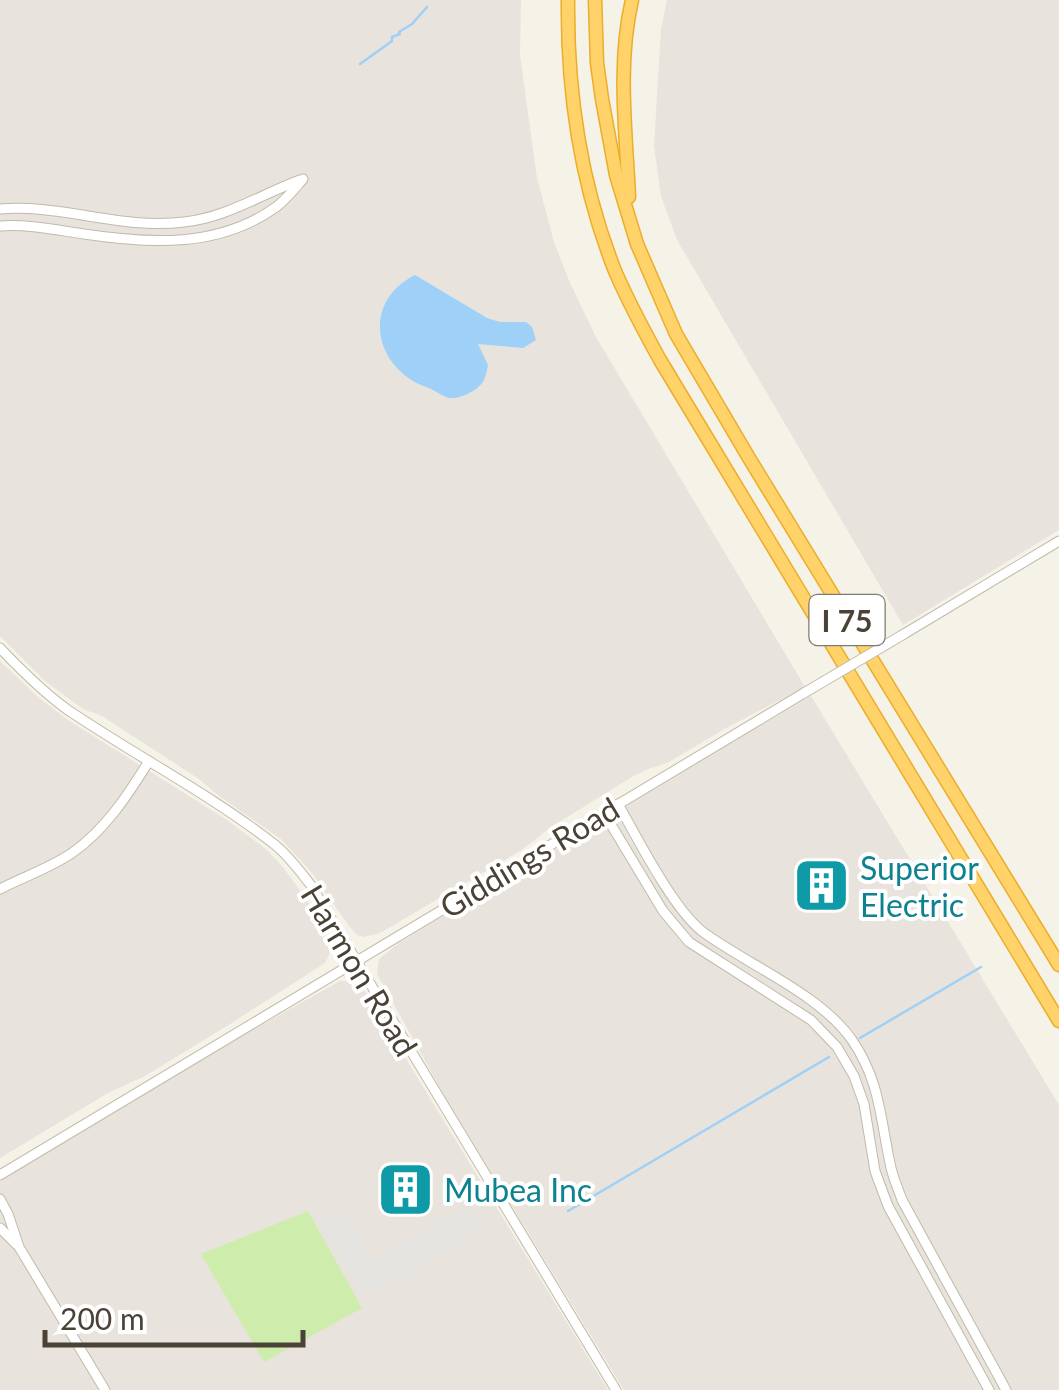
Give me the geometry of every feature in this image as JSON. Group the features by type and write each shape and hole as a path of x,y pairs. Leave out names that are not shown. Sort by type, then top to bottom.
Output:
{"highway":[{"name":"I 75","path":"568,0 570,67 584,171 615,270 635,314 1059,1021"},
{"name":"I 75","path":"595,0 597,63 616,175 646,268 676,334 1059,965"},
{"path":"630,220 622,82 632,0"}],"street":[{"path":"0,209 44,208 116,222 184,222 238,207 303,179 278,206 252,220 195,239 146,242 21,224 0,226"},
{"name":"Giddings Road","path":"0,1175 1059,541"},
{"name":"Harmon Road","path":"0,648 66,708 276,845 310,884 616,1390"},
{"path":"0,890 70,854 92,836 113,814 149,761"},
{"path":"618,804 676,902 700,929 822,1008 850,1037 869,1070 878,1096 890,1166 902,1200 1006,1390"},
{"path":"604,813 664,911 690,942 812,1020 837,1047 864,1104 875,1170 888,1206 989,1390"},
{"path":"0,1199 19,1247 105,1390"},
{"path":"0,1228 19,1247"}],"shaded area":[{"path":"0,0 521,0 520,55 537,178 570,283 596,337 805,687 669,762 632,777 523,849 380,933 364,937 349,926 312,873 281,839 199,779 102,716 83,709 45,681 0,636"},
{"path":"667,0 1059,0 1059,530 903,625 677,240 661,196 654,146 661,29"},
{"path":"0,661 68,720 227,820 267,850 307,900 332,948 325,963 230,1024 0,1158"},
{"path":"811,696 1059,1105 1059,1390 624,1390 443,1093 377,974 379,959 399,943"},
{"path":"340,981 353,982 364,990 608,1390 0,1390 0,1181 190,1065"},
{"path":"343,1202 375,1261 469,1203 484,1228 377,1294 372,1286 362,1292 316,1218"}],"green space":[{"path":"308,1211 362,1308 264,1362 201,1254"}],"water":[{"path":"415,275 487,318 526,322 536,340 523,348 478,344 488,365 485,378 474,390 459,397 447,397 411,379 386,352 381,319 386,302 397,287"}],"waterway":[{"path":"360,64 412,24 427,7"},
{"path":"860,1038 981,967"},
{"path":"568,1211 829,1057"}],"place":[{"name":"Superior Electric","path":"821,885"},
{"name":"Mubea Inc","path":"405,1189"}]}
